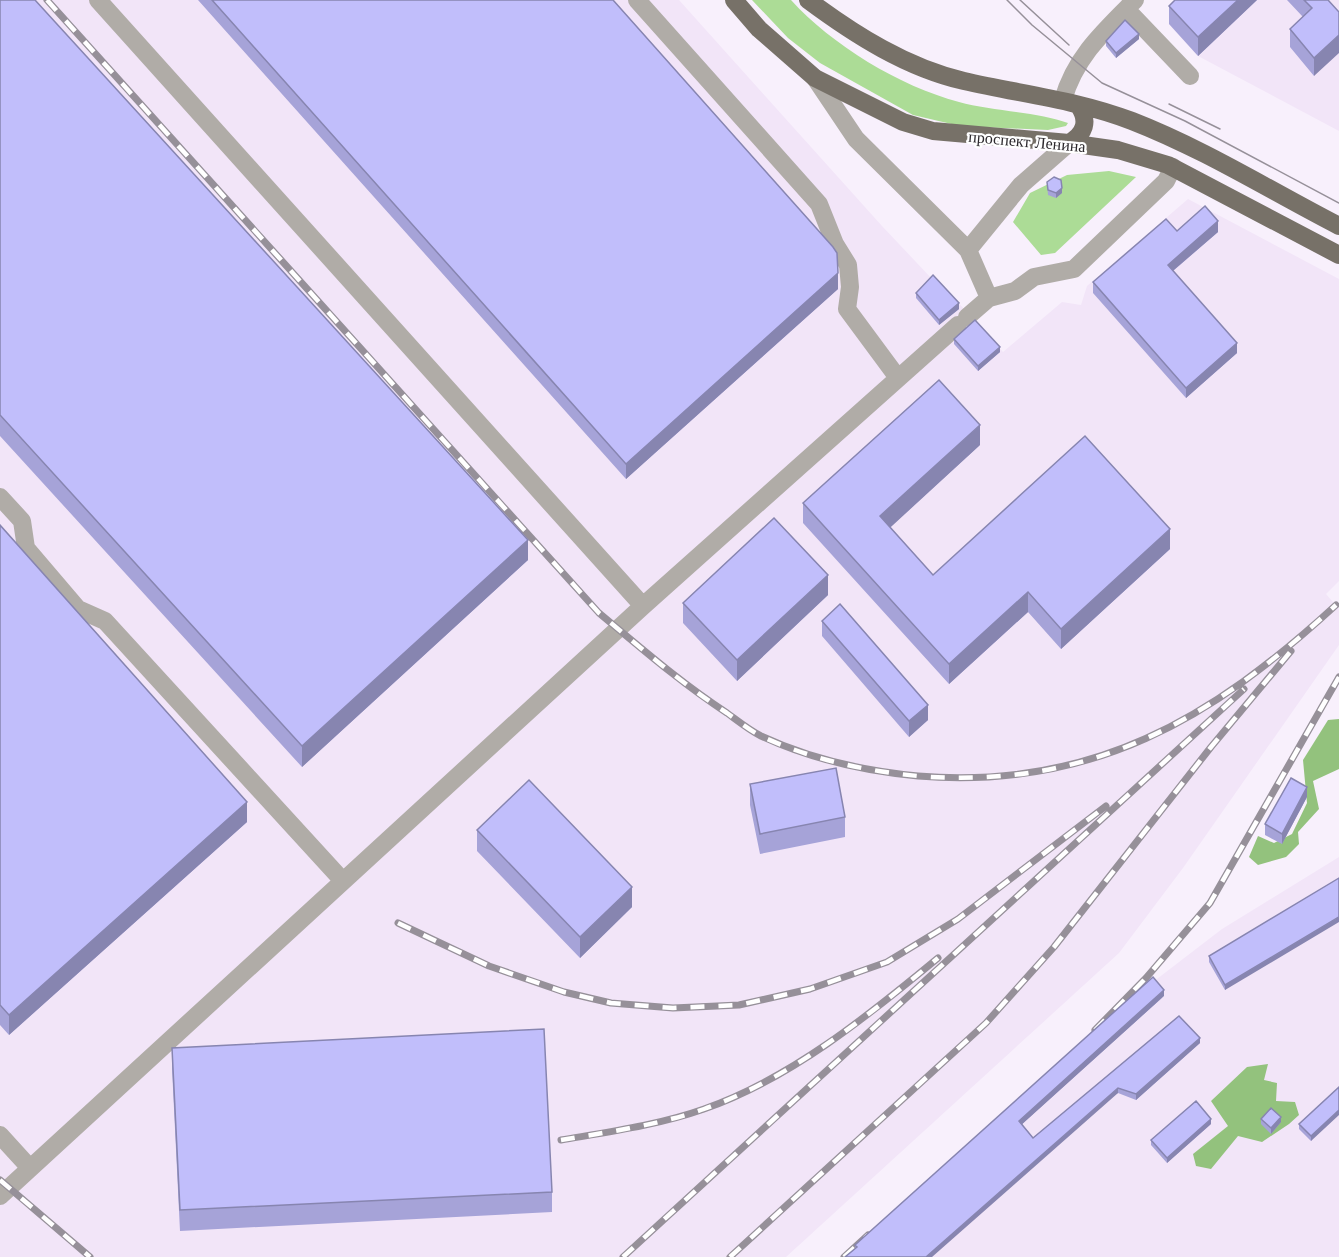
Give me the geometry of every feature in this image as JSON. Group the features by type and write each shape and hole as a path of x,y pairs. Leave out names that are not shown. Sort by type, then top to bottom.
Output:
{"main road":[{"name":"проспект Ленина","path":"734,0 759,28 815,78 903,122 933,131 1069,143 1118,150 1170,166 1339,255"},
{"path":"808,0 837,21 914,65 963,81 1071,103 1131,121 1177,141 1339,226"},
{"path":"1069,143 1082,134 1086,123 1071,103"}],"street":[{"path":"98,0 643,606"},
{"path":"637,0 819,204 835,244 848,265 850,287 847,309 898,378"},
{"path":"1071,103 1068,83 1082,56 1130,4 1190,76"},
{"path":"815,78 856,139 968,250 989,298"},
{"path":"968,250 1021,185 1069,143"},
{"path":"0,1196 643,606 898,378 989,298 1015,291 1034,277 1074,269 1166,181 1170,166"},
{"path":"0,497 22,521 26,548 78,609 105,621 344,881"},
{"path":"0,1135 30,1168"}],"shaded area":[{"path":"0,0 679,0 882,226 933,280 936,278 1003,352 1062,302 1081,305 1087,286 1188,199 1339,279 1339,581 1326,594 1339,609 1339,645 1183,868 1119,953 786,1257 0,1257"},
{"path":"1195,0 1339,0 1339,131 1198,56 1169,24"},
{"path":"1339,857 1339,1257 849,1257 1153,982 1222,929"}],"green space":[{"path":"752,0 791,0 826,33 846,48 890,75 936,95 972,105 1043,116 1068,123 1066,126 1048,130 960,126 913,115 820,63 788,38"},
{"path":"1109,171 1136,177 1055,253 1041,255 1013,222 1030,193 1067,175"},
{"path":"1339,719 1339,769 1313,781 1319,809 1298,832 1299,844 1286,857 1258,865 1249,857 1258,836 1274,843 1292,834 1307,803 1303,760 1328,720"},
{"path":"1268,1064 1264,1080 1277,1083 1276,1101 1295,1102 1299,1115 1262,1142 1238,1136 1211,1169 1196,1166 1193,1154 1228,1126 1211,1101 1247,1067"}],"building":[{"path":"0,0 35,0 528,540 302,746 0,415"},
{"path":"212,0 613,0 833,247 837,253 838,273 626,464"},
{"path":"1175,0 1238,0 1198,37 1169,6"},
{"path":"1304,0 1328,0 1339,12 1339,35 1314,58 1290,29 1312,8"},
{"path":"1125,20 1139,34 1116,53 1106,41"},
{"path":"1054,177 1061,180 1062,188 1056,193 1048,190 1047,182"},
{"path":"1205,206 1218,221 1168,265 1237,343 1186,388 1093,282 1166,219 1177,231"},
{"path":"933,275 959,303 939,320 916,293"},
{"path":"975,320 1000,347 978,366 954,339"},
{"path":"939,380 980,425 880,516 933,575 1085,436 1170,529 1061,629 1028,592 949,664 803,503"},
{"path":"774,518 828,575 737,660 683,603"},
{"path":"0,525 247,802 9,1015 0,1005"},
{"path":"840,604 928,705 909,721 822,621"},
{"path":"836,768 845,817 760,834 750,784"},
{"path":"1291,778 1307,787 1282,834 1265,824"},
{"path":"529,780 632,887 580,937 477,830"},
{"path":"1339,878 1339,917 1225,985 1209,956"},
{"path":"1153,977 1164,990 1019,1121 1033,1138 1179,1016 1200,1038 1136,1094 1118,1088 926,1257 845,1257 857,1247 855,1245"},
{"path":"544,1029 552,1192 180,1210 172,1048"},
{"path":"1339,1087 1339,1110 1311,1136 1299,1124"},
{"path":"1196,1101 1211,1119 1167,1158 1151,1140"},
{"path":"1271,1108 1281,1117 1271,1128 1261,1119"}],"tram line":[{"path":"1007,0 1032,25 1102,83 1185,121 1339,203"},
{"path":"1020,0 1069,45"},
{"path":"1169,104 1220,129"}],"railway":[{"path":"47,0 599,613 694,690 761,736 818,757 898,774 981,777 1039,771 1094,758 1146,738 1195,713 1243,682 1290,646 1336,605"},
{"path":"730,1257 986,1023 1054,947 1211,747 1291,651"},
{"path":"1095,1030 1146,978 1210,903 1339,677"},
{"path":"623,1257 1244,689"},
{"path":"398,923 489,966 564,992 611,1003 673,1008 739,1005 810,989 887,962 958,919 1106,806"},
{"path":"561,1140 633,1128 669,1119 704,1109 736,1096 767,1081 827,1044 938,958"},
{"path":"0,1180 90,1257"},
{"path":"844,1257 868,1235"}]}
